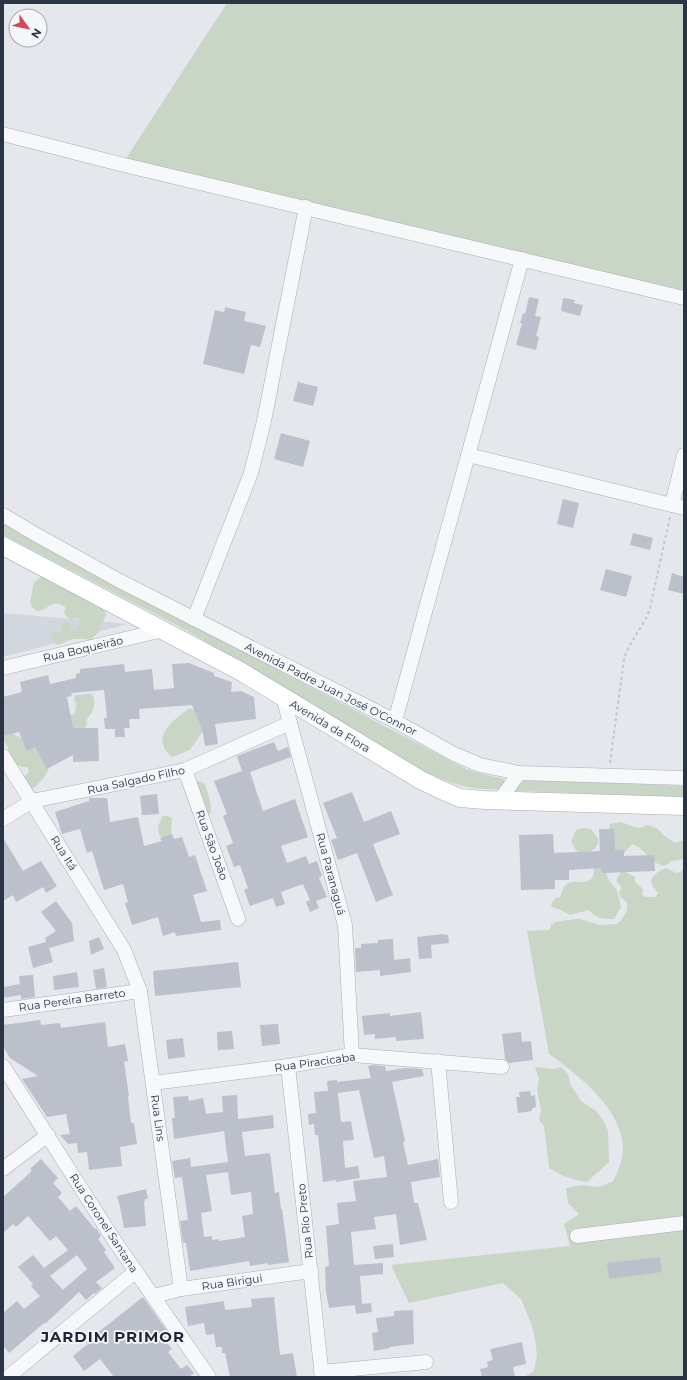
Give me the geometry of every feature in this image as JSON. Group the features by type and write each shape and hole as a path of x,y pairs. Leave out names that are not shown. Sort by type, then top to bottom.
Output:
{"main road":[{"name":"Avenida da Flora","path":"3,546 240,671 365,747 439,789 460,798 684,806"}],"street":[{"path":"3,134 120,164 684,298"},
{"path":"194,619 250,473 264,421 306,208"},
{"path":"395,721 522,259"},
{"path":"468,455 678,507 684,455"},
{"name":"Avenida Padre Juan José O'Connor","path":"3,515 111,576 395,721 454,754 480,765 520,773 684,778"},
{"name":"Rua Boqueirão","path":"3,668 163,630"},
{"name":"Rua Paranaguá","path":"283,697 345,924 352,1055"},
{"name":"Rua Salgado Filho","path":"3,819 32,802 185,770 290,723"},
{"name":"Rua Itá","path":"3,756 124,950"},
{"name":"Rua São João","path":"185,770 238,919"},
{"path":"500,800 520,773"},
{"name":"Rua Lins","path":"124,950 140,991 181,1289"},
{"name":"Rua Pereira Barreto","path":"3,1010 140,991"},
{"name":"Rua Piracicaba","path":"153,1083 288,1066 352,1055 502,1067"},
{"path":"438,1061 451,1202"},
{"name":"Rua Coronel Santana","path":"3,1066 114,1240 209,1377"},
{"name":"Rua Río Preto","path":"288,1066 321,1375"},
{"path":"3,1169 48,1135"},
{"path":"577,1236 684,1223"},
{"path":"8,1377 136,1271"},
{"name":"Rua Birigui","path":"154,1296 181,1289 311,1271"},
{"path":"321,1375 426,1362"}],"path":[{"path":"608,776 626,651 647,619 678,507"}],"shaded area":[{"path":"3,613 128,624 3,657"}],"green space":[{"path":"227,3 684,3 684,293 125,160"},
{"path":"3,521 189,623 466,769 504,779 505,785 502,789 472,788 427,773 186,630 3,535"},
{"path":"47,574 95,601 95,606 104,610 106,615 98,633 90,640 74,639 57,645 51,638 51,634 54,631 59,632 62,629 62,624 66,622 70,624 71,629 76,630 80,620 75,618 71,620 67,617 64,613 66,608 61,604 50,605 37,611 34,608 30,602 33,585 37,580"},
{"path":"91,694 94,698 94,707 87,718 85,728 71,728 70,715 75,714 75,695"},
{"path":"3,705 12,732 24,739 31,736 49,767 42,780 31,789 22,778 29,772 28,767 19,766 8,756 8,747 3,740"},
{"path":"190,708 204,716 207,725 190,750 172,757 165,750 162,743 163,736 171,723"},
{"path":"529,779 684,786 684,797 514,790 518,785"},
{"path":"200,781 205,784 210,801 211,812 206,816 197,817 191,809 190,801 195,782"},
{"path":"163,816 172,818 171,837 163,840 159,834 158,828"},
{"path":"620,822 637,828 647,825 657,828 663,835 675,843 684,841 684,859 671,861 663,866 654,862 640,848 632,844 621,855 612,846 609,832 610,824"},
{"path":"583,828 591,829 598,839 598,843 594,849 582,853 576,850 571,842 576,830"},
{"path":"596,863 606,871 608,879 617,890 621,907 614,919 600,918 589,910 570,915 552,907 551,905 557,897 559,898 567,884 573,882 586,882 592,878"},
{"path":"684,867 684,1377 524,1377 534,1371 537,1355 535,1338 531,1323 521,1299 503,1283 409,1303 391,1265 570,1246 564,1224 579,1214 568,1203 566,1188 581,1185 599,1187 613,1181 622,1157 623,1149 621,1134 616,1120 597,1094 573,1072 549,1054 527,931 550,930 551,925 555,922 575,919 600,925 617,924 623,918 627,910 627,903 620,897 619,892 622,888 616,880 621,872 626,872 635,877 635,882 643,889 642,894 645,897 656,897 658,893 652,885 651,880 654,875 667,868 676,873 681,872"},
{"path":"535,1067 554,1069 561,1067 568,1074 570,1084 581,1101 597,1112 604,1122 608,1131 609,1162 587,1182 567,1177 549,1168 544,1126 539,1120 541,1110 537,1090 539,1079"}],"building":[{"path":"529,297 539,299 535,316 541,317 536,336 539,337 536,350 516,345 522,323 520,323 523,313 525,314"},
{"path":"563,298 575,300 574,303 583,305 580,316 561,311"},
{"path":"225,307 246,312 244,321 266,326 260,347 251,345 244,374 203,364 215,310 224,312"},
{"path":"298,382 318,387 313,406 293,401"},
{"path":"281,433 310,441 303,467 274,459"},
{"path":"563,499 579,503 573,528 557,524"},
{"path":"633,533 653,538 650,550 630,545"},
{"path":"606,569 632,576 626,597 600,590"},
{"path":"672,573 684,577 684,594 668,590"},
{"path":"189,663 214,673 214,676 232,682 231,692 241,691 254,697 256,719 215,724 218,744 205,746 202,729 192,705 139,709 140,719 129,719 130,728 124,728 125,737 115,737 115,729 105,729 104,718 107,718 104,690 71,693 72,696 67,697 73,728 98,728 99,761 73,762 73,755 47,769 35,747 27,751 19,732 3,736 3,697 22,692 20,682 48,675 50,684 76,678 76,674 80,673 80,669 124,664 125,672 152,669 154,690 174,688 172,664"},
{"path":"274,742 278,751 288,747 291,757 250,772 263,811 295,799 308,837 281,846 287,863 306,856 309,864 317,861 322,876 319,878 327,897 316,901 319,908 310,912 306,902 310,900 303,884 281,892 285,904 276,907 273,898 250,906 244,890 248,888 240,865 234,867 226,846 233,843 223,816 227,814 214,781 242,771 237,756"},
{"path":"352,792 364,822 391,811 400,834 373,844 393,895 376,902 357,853 338,860 331,840 337,838 323,803"},
{"path":"157,794 159,814 142,815 140,796"},
{"path":"89,798 107,798 110,822 138,817 144,846 162,841 160,838 172,834 174,839 182,837 189,857 195,855 207,891 193,895 201,922 220,920 221,930 176,936 175,932 163,936 158,917 132,925 125,903 128,902 123,884 104,890 92,851 87,853 80,829 62,834 55,812 89,801"},
{"path":"599,829 614,829 615,850 624,850 624,856 654,855 655,871 602,873 601,868 569,870 569,880 555,880 555,889 521,890 519,835 553,834 554,853 600,851"},
{"path":"3,838 23,871 41,861 57,886 46,893 43,887 16,902 13,895 3,901"},
{"path":"56,901 72,923 74,941 49,948 53,962 33,968 28,947 46,942 45,938 56,931 41,912"},
{"path":"442,934 448,935 449,943 431,945 432,958 419,959 417,937"},
{"path":"99,937 104,949 91,955 89,941"},
{"path":"393,939 394,960 410,958 411,972 380,976 380,970 356,972 355,948 361,948 361,944 378,943 378,940"},
{"path":"238,962 241,987 155,996 153,971"},
{"path":"104,968 107,987 96,989 93,970"},
{"path":"77,972 79,987 54,990 53,976"},
{"path":"33,975 35,997 21,999 21,995 3,998 3,987 20,984 19,976"},
{"path":"421,1012 424,1039 396,1041 396,1037 375,1039 375,1034 364,1035 362,1016 390,1013 390,1016"},
{"path":"40,1020 41,1025 60,1023 61,1028 105,1022 108,1047 125,1044 128,1061 124,1062 131,1123 134,1123 137,1144 120,1147 122,1166 89,1170 87,1152 78,1153 77,1143 68,1144 60,1135 70,1134 66,1114 47,1117 22,1079 38,1076 10,1058 3,1046 3,1025"},
{"path":"278,1024 280,1044 262,1046 260,1025"},
{"path":"232,1031 234,1049 218,1050 217,1032"},
{"path":"521,1032 522,1042 531,1041 533,1060 509,1063 505,1059 502,1034"},
{"path":"183,1038 185,1057 168,1059 166,1040"},
{"path":"368,1066 385,1066 386,1071 405,1068 422,1069 424,1076 392,1082 405,1141 403,1142 408,1165 438,1159 440,1177 411,1182 414,1203 418,1203 427,1240 400,1245 396,1214 374,1217 376,1229 351,1232 354,1265 383,1263 383,1274 360,1276 362,1304 371,1303 372,1312 356,1314 355,1305 329,1308 326,1291 325,1267 329,1266 326,1226 339,1224 337,1203 356,1201 353,1181 387,1177 384,1156 374,1158 359,1090 338,1093 341,1122 351,1121 354,1140 343,1141 345,1168 358,1166 360,1178 336,1182 336,1180 323,1182 318,1135 315,1135 314,1124 309,1125 308,1114 316,1113 314,1092 328,1091 327,1081 337,1080 337,1082 371,1078"},
{"path":"530,1091 531,1096 535,1095 536,1107 532,1108 532,1111 518,1113 516,1097 520,1097 519,1092"},
{"path":"237,1095 238,1119 273,1115 274,1128 242,1132 245,1156 270,1153 275,1193 279,1192 282,1209 289,1262 250,1266 249,1261 190,1271 186,1243 183,1243 180,1221 188,1220 182,1177 175,1178 172,1161 190,1158 191,1167 228,1162 224,1131 174,1139 172,1118 175,1118 173,1097 188,1096 189,1101 203,1098 206,1114 223,1112 222,1096","holes":["228,1172 231,1195 251,1192 253,1214 242,1216 245,1237 219,1241 219,1239 212,1240 212,1236 204,1237 201,1213 212,1211 206,1175"]},
{"path":"41,1159 58,1178 53,1183 62,1193 58,1197 70,1211 76,1206 95,1229 96,1228 101,1236 98,1239 106,1250 104,1252 115,1268 96,1282 102,1288 95,1294 94,1293 86,1300 79,1292 45,1324 44,1323 9,1353 3,1345 3,1313 17,1301 24,1309 40,1296 31,1286 33,1284 18,1267 33,1255 44,1268 68,1250 56,1236 50,1241 28,1216 16,1227 13,1224 3,1233 3,1197 32,1171 30,1169","holes":["77,1255 87,1269 63,1290 50,1276"]},
{"path":"146,1189 148,1199 145,1199 144,1202 146,1226 124,1228 117,1196"},
{"path":"393,1244 394,1257 375,1259 373,1246"},
{"path":"660,1257 662,1272 609,1279 607,1263"},
{"path":"143,1297 169,1334 164,1339 172,1349 168,1352 181,1369 187,1365 194,1373 189,1377 114,1377 100,1359 84,1371 73,1356 88,1344 86,1342"},
{"path":"274,1297 280,1355 293,1353 297,1377 230,1377 225,1353 222,1353 222,1347 216,1347 214,1334 206,1335 204,1323 188,1326 185,1307 224,1301 225,1310 252,1307 251,1299"},
{"path":"413,1310 414,1344 389,1347 390,1348 374,1351 372,1333 378,1332 376,1318 394,1316 394,1311"},
{"path":"522,1342 526,1364 513,1367 515,1377 482,1377 480,1369 488,1367 487,1362 493,1360 490,1349"}],"district":[{"name":"JARDIM PRIMOR","path":"113,1337"}]}
